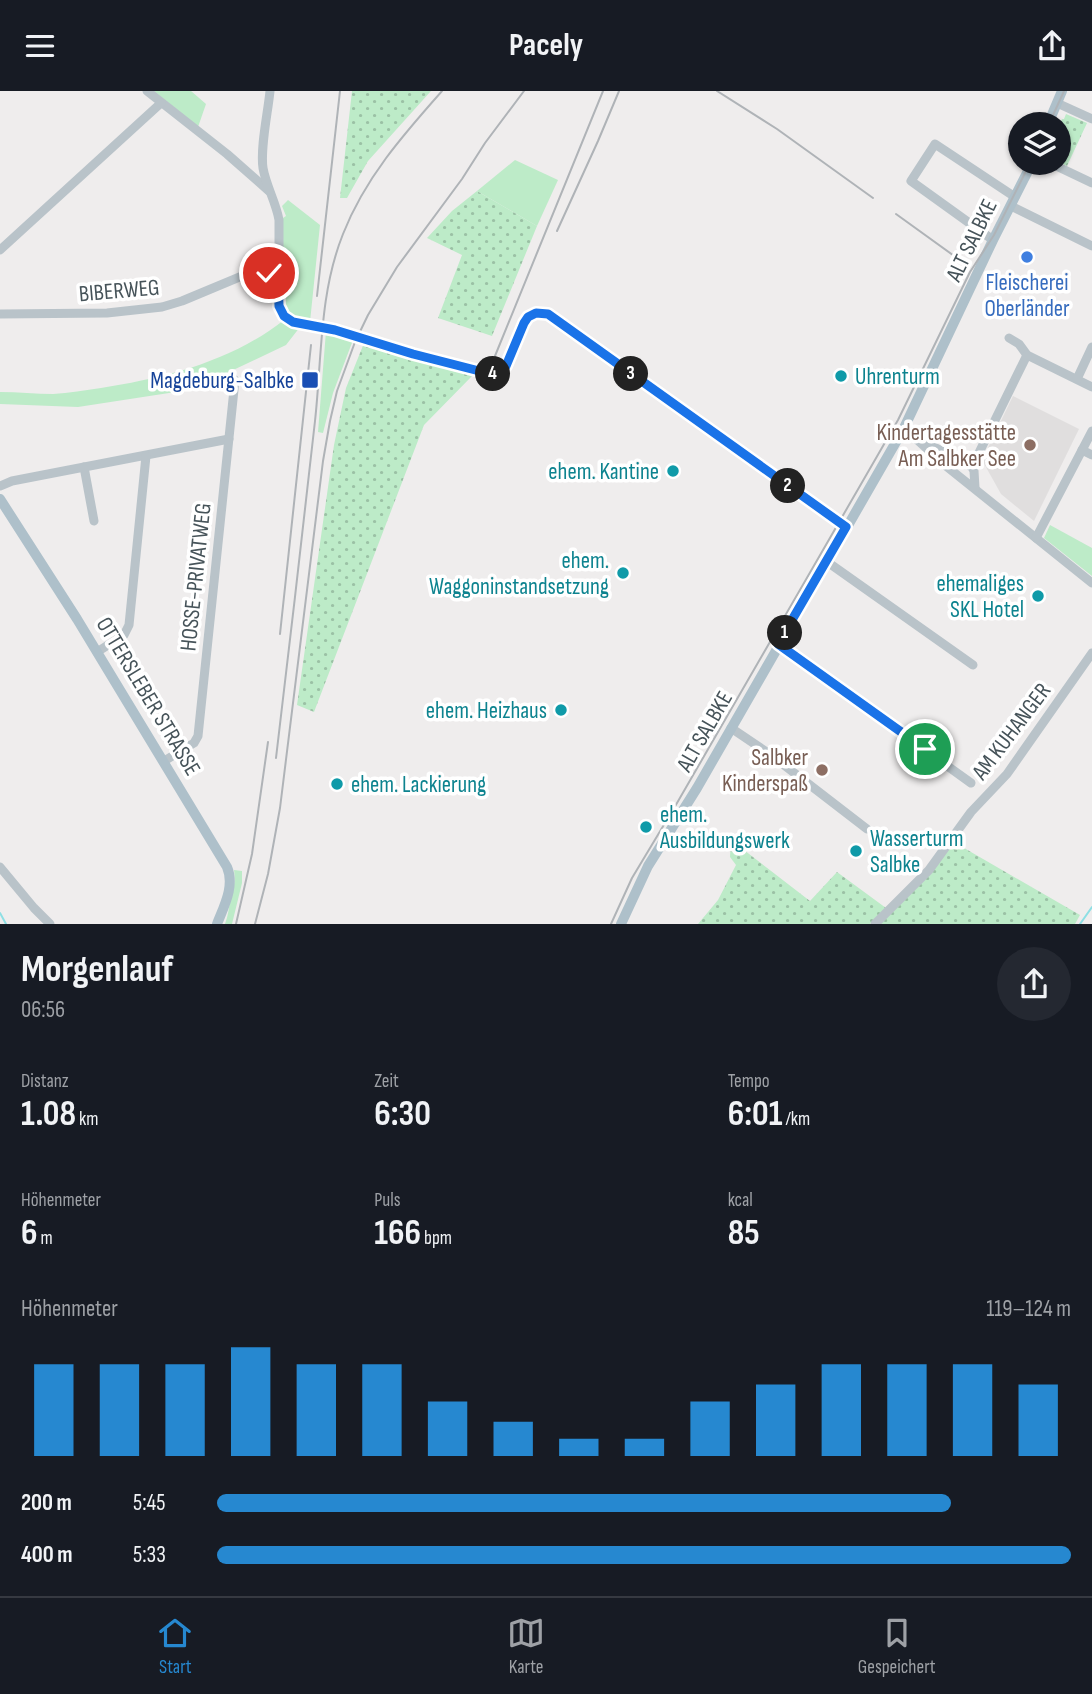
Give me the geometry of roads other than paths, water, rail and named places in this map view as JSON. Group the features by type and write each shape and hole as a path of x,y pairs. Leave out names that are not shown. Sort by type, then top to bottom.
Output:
{"main road":[{"path":"1053,112 1062,91"},
{"name":"ALT SALBKE","path":"621,924 648,866 684,810 904,428 1026,175"},
{"name":"OTTERSLEBER STRASSE","path":"0,499 97,652 229,871 231,884 217,924"}],"street":[{"path":"147,91 259,181 272,195"},
{"path":"270,91 262,158 265,177 279,220 279,306 283,314 293,322 329,328 413,354 494,374 506,366 527,319 536,313 545,313 846,527"},
{"path":"0,250 160,103"},
{"path":"1057,103 1092,119"},
{"path":"993,240 911,181 935,144 1013,202 1092,246"},
{"path":"1071,173 1092,183"},
{"name":"BIBERWEG","path":"0,314 107,313 165,307 259,269 278,252"},
{"path":"259,269 278,279"},
{"path":"1009,338 1019,344 1027,355 1092,387"},
{"path":"1077,379 1092,347"},
{"path":"972,467 1027,355"},
{"name":"HOSSE-PRIVATWEG","path":"164,761 194,743 198,736 235,380"},
{"path":"904,428 928,451 1092,583"},
{"path":"1036,538 1092,431"},
{"path":"0,486 12,481 229,439"},
{"path":"922,443 972,467 975,488"},
{"path":"1082,450 1092,456"},
{"path":"97,652 124,635 128,628 146,456"},
{"path":"84,467 94,521"},
{"path":"826,561 973,665"},
{"path":"778,644 971,783"},
{"name":"AM KUHANGER","path":"875,924 929,870 971,812 1007,774 1092,653"},
{"path":"731,728 771,755 867,829"},
{"path":"0,867 50,924"}],"waterway":[{"path":"1080,924 1092,907"},
{"path":"0,913 6,924"}],"tram line":[{"path":"1054,112 1064,91"},
{"path":"611,924 632,878 898,420 970,272 994,235 1024,175"}],"railway":[{"path":"317,296 340,91"},
{"path":"276,758 329,280 343,234 362,194 399,141 442,91"},
{"path":"255,924 268,874 280,808 323,461 337,391 368,315 397,267 524,91"},
{"path":"495,356 603,91"},
{"path":"557,231 619,91"},
{"path":"717,91 777,129 873,198"},
{"path":"896,214 957,258"},
{"path":"280,634 311,345"},
{"path":"236,924 252,854 268,742"}],"place":[{"name":"Fleischerei Oberländer","path":"1027,257"},
{"name":"Uhrenturm","path":"841,376"},
{"name":"Magdeburg-Salbke","path":"310,380"},
{"name":"Kindertagesstätte Am Salbker See","path":"1030,445"},
{"name":"ehem. Kantine","path":"673,471"},
{"name":"ehem. Waggoninstandsetzung","path":"623,573"},
{"name":"ehemaliges SKL Hotel","path":"1038,596"},
{"name":"ehem. Heizhaus","path":"561,710"},
{"name":"Salbker Kinderspaß","path":"822,770"},
{"name":"ehem. Lackierung","path":"337,784"},
{"name":"ehem. Ausbildungswerk","path":"646,827"},
{"name":"Wasserturm Salbke","path":"856,851"}]}
